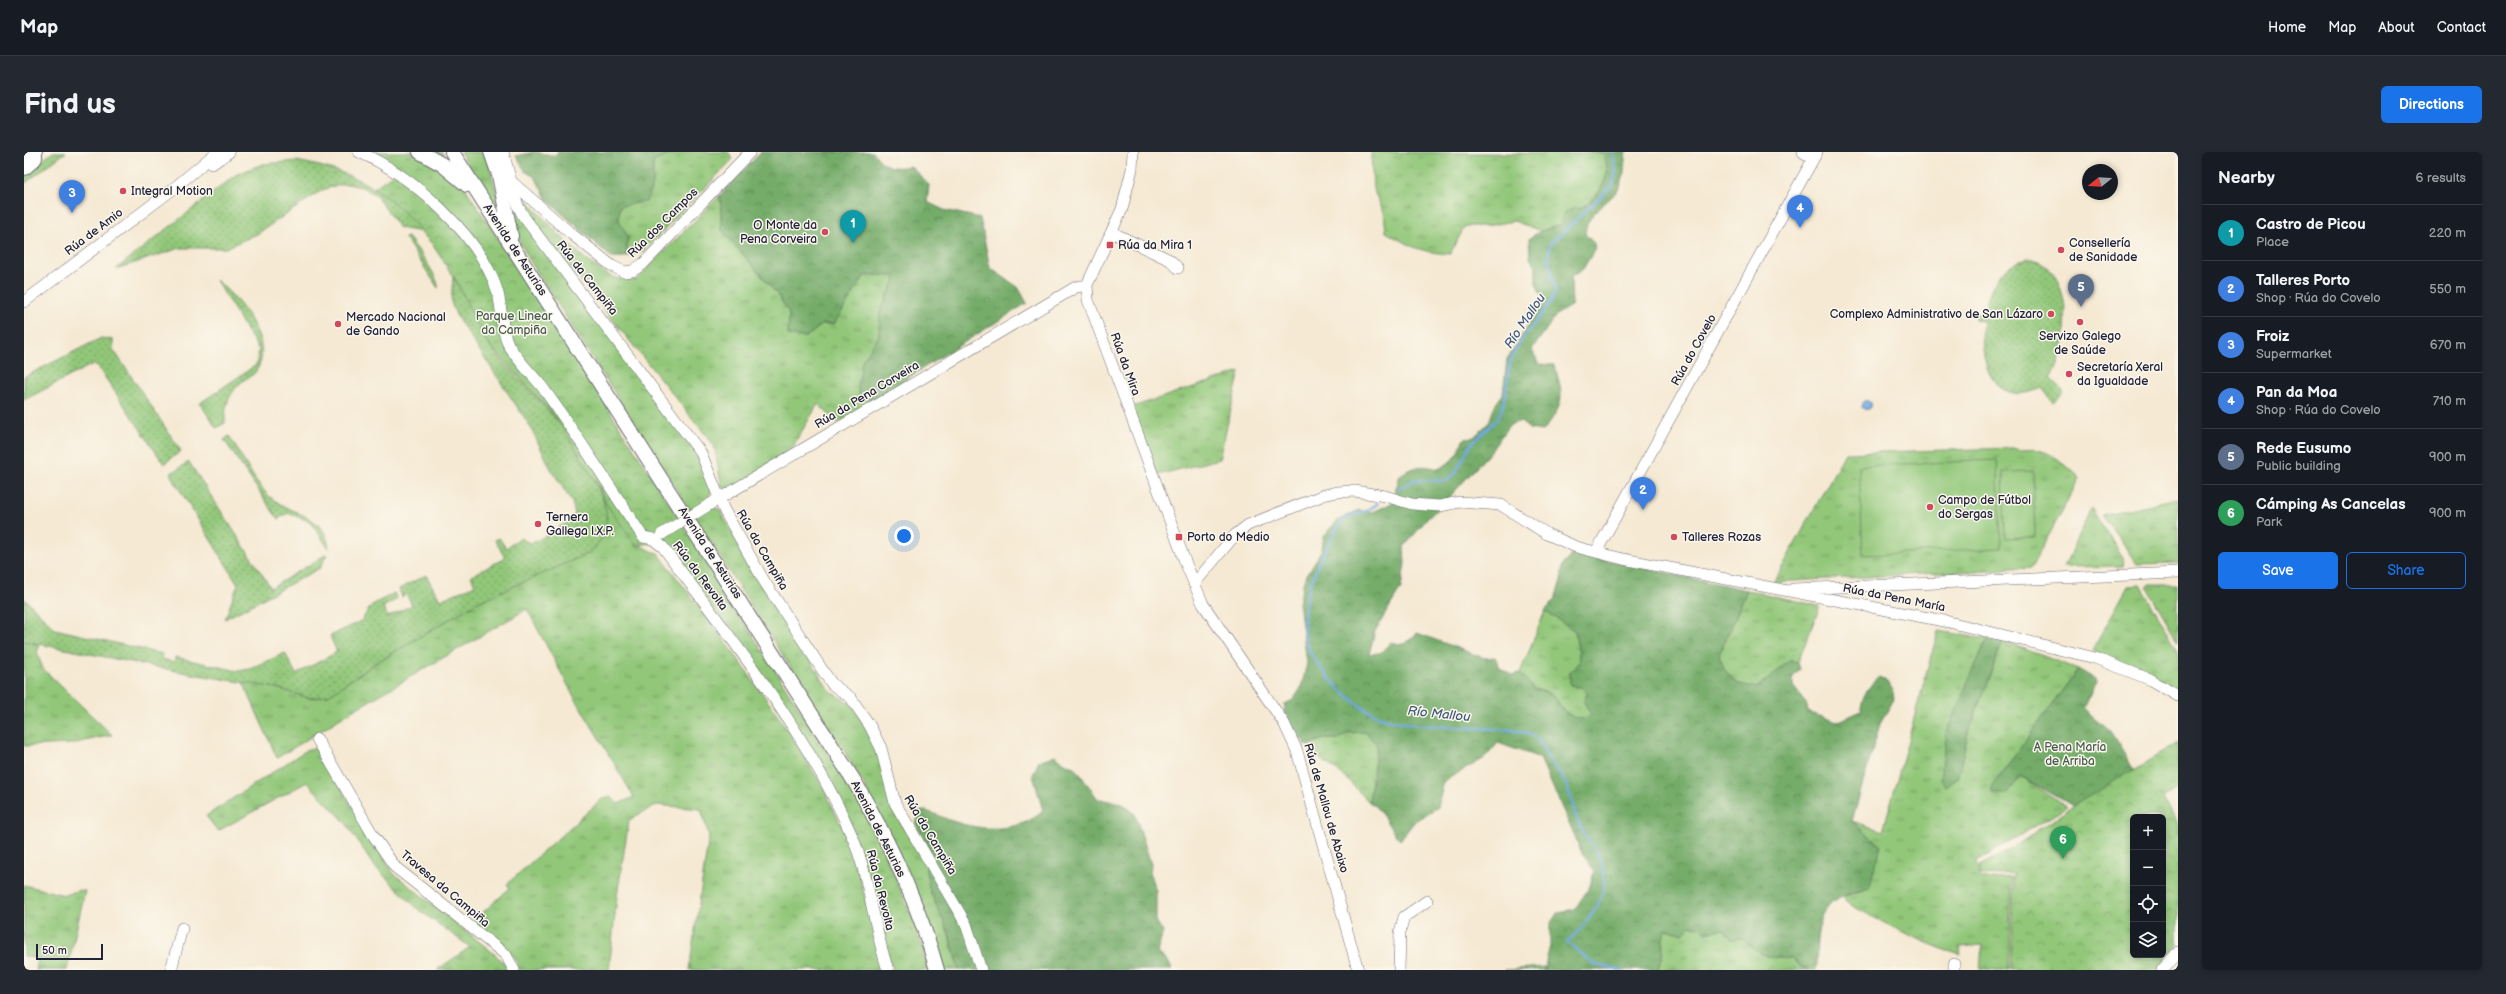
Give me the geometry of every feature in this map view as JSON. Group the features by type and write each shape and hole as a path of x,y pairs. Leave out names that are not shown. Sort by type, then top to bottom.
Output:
{"highway":[{"path":"24,155 28,152"},
{"path":"24,167 34,158 34,152"}],"main road":[{"path":"420,152 460,177 483,201"},
{"name":"Avenida de Asturias","path":"452,152 856,784 901,872 924,931 937,970"},
{"path":"491,152 499,175 505,214 514,248"}],"street":[{"name":"Rúa de Amio","path":"24,302 181,183 217,152"},
{"name":"Rúa de Amio","path":"181,183 228,152"},
{"name":"Rúa da Revolta","path":"358,152 413,184 451,218 490,274 497,289 504,336 521,364 542,388 643,536 658,536 663,547 758,676 800,740 837,804 852,837 861,864 880,944 888,970"},
{"name":"Rúa da Campiña","path":"503,152 513,183 518,206 524,217 701,453 714,481 715,501 764,581 832,684 854,701 870,726 881,748 895,803 966,924 981,970"},
{"name":"Rúa dos Campos","path":"513,183 569,232 624,272 632,271 643,264 750,152"},
{"path":"1088,285 1113,233 1122,209 1132,169 1132,152"},
{"name":"Rúa do Covelo","path":"1596,552 1616,520 1815,155 1802,152"},
{"path":"1113,233 1170,260 1178,268"},
{"name":"Rúa da Pena Corveira","path":"658,536 1063,294 1076,287 1088,285"},
{"name":"Rúa da Mira","path":"1088,285 1088,300 1194,584"},
{"name":"Rúa da Pena María","path":"1194,584 1235,535 1248,525 1324,495 1337,492 1355,491 1378,495 1412,504 1440,506 1460,502 1501,505 1547,534 1576,547 1789,592 1949,622 2095,658 2149,679 2178,696"},
{"path":"1789,592 1791,589 1805,588 2178,573"},
{"name":"Rúa de Mallou de Abaixo","path":"1194,584 1221,633 1284,723 1297,751 1358,970"},
{"name":"Travesa da Campiña","path":"317,739 373,835 395,867 506,955 514,970"},
{"path":"1399,970 1400,932 1404,917 1427,900"},
{"path":"170,970 182,928"},
{"path":"2162,970 2178,952"}],"green space":[{"path":"53,152 66,152 24,184 24,175"},
{"name":"Parque Linear da Campiña","path":"365,152 442,152 640,458 872,823 916,926 929,970 893,970 847,812 665,540 636,546 605,502 599,487 554,415 487,342 473,318 457,282 432,244 400,209 374,188 400,169"},
{"path":"460,152 486,152 501,212 499,215"},
{"path":"498,152 512,198 698,454 711,489 710,499 715,508 719,510 825,684 831,691 853,706 879,751 894,813 927,863 959,970 944,970 865,786 844,751 529,259 517,236"},
{"path":"534,152 556,156 557,152 676,152 653,162 653,184 646,202 620,206 619,220 628,237 626,257 612,258 547,200 535,177 526,172 516,156"},
{"path":"676,152 728,152 733,159 642,252 626,257 628,237 619,220 620,206 653,184 653,162"},
{"path":"761,152 873,152 881,161 889,166 911,166 929,185 927,202 944,210 980,218 990,268 1018,287 1027,303 912,375 881,397 860,399 858,388 862,361 879,336 880,312 897,276 865,275 834,324 823,324 806,337 788,335 789,313 778,295 722,230 720,195"},
{"path":"1371,152 1576,154 1589,152 1602,154 1606,162 1607,169 1606,177 1599,192 1593,199 1580,209 1573,208 1560,225 1541,231 1514,221 1486,226 1465,226 1450,254 1431,252 1416,248 1386,232 1384,212 1373,189"},
{"path":"1589,152 1626,152 1624,174 1620,186 1615,193 1594,213 1587,226 1585,234 1594,243 1595,249 1583,269 1571,277 1572,305 1556,315 1532,350 1539,364 1554,365 1558,376 1561,393 1559,407 1543,431 1529,429 1521,421 1509,425 1491,451 1447,500 1426,520 1404,547 1405,564 1401,588 1375,631 1369,654 1380,653 1390,643 1405,644 1417,633 1484,658 1495,657 1500,668 1511,675 1520,673 1534,689 1549,693 1556,699 1563,710 1573,717 1586,720 1591,715 1584,702 1587,693 1581,687 1570,685 1569,674 1580,661 1575,631 1545,611 1555,599 1561,581 1563,565 1573,553 1747,590 1719,655 1724,669 1736,683 1756,688 1790,661 1798,662 1800,669 1793,677 1793,686 1806,703 1808,712 1837,722 1861,711 1864,696 1872,684 1879,677 1886,680 1893,690 1894,699 1880,724 1852,821 1881,846 1869,888 1837,899 1825,912 1819,926 1817,964 1809,969 1801,967 1791,958 1777,958 1764,955 1747,944 1742,938 1732,939 1723,929 1706,932 1701,927 1691,925 1683,933 1665,930 1660,965 1657,970 1544,970 1550,946 1550,924 1558,912 1575,909 1590,886 1594,871 1581,851 1540,758 1498,743 1485,758 1444,781 1438,807 1415,821 1400,840 1382,814 1369,802 1377,745 1366,732 1348,733 1338,739 1324,739 1306,745 1284,716 1285,704 1293,700 1301,688 1307,663 1299,603 1304,580 1322,549 1324,536 1337,521 1359,510 1373,512 1392,503 1400,475 1409,470 1422,466 1438,469 1443,467 1454,458 1463,440 1476,435 1489,422 1495,405 1503,394 1507,359 1541,306 1542,298 1536,283 1536,267 1530,258 1529,238 1541,231 1560,225 1563,214 1573,208 1580,209 1593,199 1599,192 1606,177 1606,162 1602,154"},
{"path":"296,161 334,170 351,176 366,184 395,204 422,232 399,228 376,195 362,187 348,184 338,185 322,190 257,234 226,248 180,248 116,269 237,174 263,164"},
{"path":"520,192 564,240 590,263 615,278 636,280 720,195 722,230 778,295 789,313 788,335 806,337 823,324 834,324 865,275 898,275 880,312 879,336 862,361 881,397 838,423 818,404 792,448 768,466 728,490 722,488 714,445 526,213 522,205"},
{"path":"408,237 431,270 438,283 438,288 405,238"},
{"path":"2029,259 2045,265 2055,277 2062,293 2065,311 2065,330 2062,348 2051,379 2064,392 2053,402 2042,388 2025,393 2011,392 2000,387 1992,378 1986,366 1982,336 1983,321 1975,320 1976,312 1984,314 1993,286 2004,271 2019,261"},
{"path":"453,277 487,342 502,361 556,419 600,491 606,517 605,529 599,541 589,553 478,602 379,661 327,696 309,698 277,688 192,674 24,641 24,598 55,629 162,654 162,659 174,662 175,657 238,671 250,669 285,653 296,674 337,652 330,636 361,621 372,605 394,593 397,599 383,607 388,617 412,605 406,594 402,597 399,589 426,575 440,600 475,585 471,576 505,558 495,540 499,538 506,548 520,538 529,543 535,542 569,521 575,514 572,502 551,469 530,426 456,315 451,302"},
{"path":"216,280 244,309 252,321 258,334 261,347 261,360 256,371 235,389 227,404 225,423 216,428 200,403 256,365 259,350"},
{"path":"101,338 113,340 113,349 181,451 164,464 98,367 93,364 24,400 24,377"},
{"path":"1240,372 1219,459 1158,475 1132,407"},
{"path":"229,436 251,473 266,493 284,506 313,521 321,528 327,537 329,549 311,522 288,513 278,519 224,440"},
{"path":"2013,448 2019,450 2032,449 2050,454 2071,469 2080,478 2031,568 1774,582 1845,453"},
{"name":"Campo de Fútbol do Sergas","path":"1997,460 2001,548 1863,555 1859,466"},
{"path":"189,462 271,588 327,554 320,568 225,619 238,584 170,474"},
{"path":"2033,471 2035,537 2005,538 2003,472"},
{"path":"599,487 630,536 647,549 658,553 736,656 787,729 824,789 852,848 884,970 689,970 709,836 701,809 656,805 629,820 617,896 609,970 518,970 516,959 470,924 510,888 507,884 602,799 610,796 618,804 634,797 572,693 527,609 357,708 277,758 243,682 277,688 309,698 327,696 379,661 478,602 589,553 596,546 605,522 604,504"},
{"path":"2178,498 2178,563 2137,564 2102,515"},
{"path":"2091,508 2124,560 2123,566 2064,567"},
{"path":"2150,584 2178,584 2178,641 2147,587"},
{"path":"2140,585 2178,649 2178,691 2164,682 2092,651 2128,586"},
{"path":"1747,590 1820,606 1798,662 1790,661 1756,688 1736,683 1724,669 1719,655"},
{"path":"1545,611 1575,630 1580,661 1569,674 1587,693 1591,715 1586,720 1573,717 1563,710 1556,699 1549,693 1534,689 1520,673"},
{"path":"1938,631 1987,639 1947,731 1957,779 1969,729 2003,641 2078,669 1992,787 2021,776 2067,807 1976,862 1980,879 2012,877 2008,970 1980,970 1982,945 1960,947 1960,955 1945,950 1888,925 1847,903 1842,897 1869,888 1881,846 1852,821 1883,831"},
{"path":"1987,639 2003,641 1969,729 1957,779 1946,786 1940,778 1947,731"},
{"path":"24,641 40,645 37,652 43,669 112,735 71,744 24,746"},
{"name":"A Pena María de Arriba","path":"2078,669 2097,680 2083,708 2110,731 2134,770 2073,806 2021,776 2007,794 1992,794 1992,787"},
{"path":"1366,732 1377,745 1369,802 1345,777 1318,757 1306,745 1324,739 1338,739 1348,733"},
{"path":"2178,743 2178,788 2163,798 2178,826 2178,945 2157,970 2010,970 2014,873 1980,875 1979,866 2007,852 2073,806"},
{"path":"316,748 394,874 492,952 508,966 510,970 437,970 470,947 419,910 373,865 346,823 307,782 218,831 206,816 308,749"},
{"path":"1056,755 1062,762 1075,767 1098,799 1122,803 1135,814 1151,864 1150,875 1156,891 1156,921 1163,932 1157,952 1169,963 1172,970 959,970 949,933 930,892 926,872 929,849 915,823 919,811 926,811 952,821 976,827 1000,828 1023,823 1043,811 1033,775 1039,761"},
{"path":"24,885 64,895 80,890 85,891 67,970 36,970 38,959 24,956"},
{"path":"1691,925 1701,927 1706,932 1723,929 1732,939 1742,938 1747,944 1764,955 1777,958 1791,958 1801,967 1809,969 1817,964 1816,970 1657,970 1660,965 1662,955 1665,930 1683,933"},
{"path":"1544,967 1544,970 1504,970"}],"water":[{"path":"1864,401 1868,401 1870,405 1868,409 1864,409 1862,407 1862,403"}],"waterway":[{"name":"Río Mallou","path":"1398,489 1414,480 1446,481 1455,474 1471,444 1497,419 1503,406 1510,362 1518,345 1550,303 1556,291 1548,258 1550,244 1613,185 1616,170 1612,152"},
{"name":"Río Mallou","path":"1378,503 1370,509 1349,517 1343,521 1330,541 1317,568 1311,583 1304,615 1304,631 1307,645 1314,659 1327,675 1350,698 1367,710 1387,719 1416,724 1450,727 1515,730 1532,735 1538,740 1548,758 1564,780 1582,831 1597,853 1603,867 1604,881 1602,894 1597,906 1589,918 1567,942 1595,965 1622,970"}],"place":[{"name":"Integral Motion","path":"123,191"},
{"name":"Froiz","path":"72,213"},
{"name":"Pan da Moa","path":"1800,228"},
{"name":"O Monte da Pena Corveira","path":"825,232"},
{"name":"Castro de Picou","path":"853,243"},
{"name":"Rúa da Mira 1","path":"1110,245"},
{"name":"Consellería de Sanidade","path":"2061,250"},
{"name":"Rede Eusumo","path":"2081,307"},
{"name":"Complexo Administrativo de San Lázaro","path":"2051,314"},
{"name":"Servizo Galego de Saúde","path":"2080,322"},
{"name":"Mercado Nacional de Gando","path":"338,324"},
{"name":"Secretaría Xeral da Igualdade","path":"2069,374"},
{"name":"Campo de Fútbol do Sergas","path":"1930,507"},
{"name":"Talleres Porto","path":"1643,510"},
{"name":"Ternera Gallega l.X.P.","path":"538,524"},
{"name":"Porto do Medio","path":"1179,537"},
{"name":"Talleres Rozas","path":"1674,537"},
{"name":"Cámping As Cancelas","path":"2063,859"}]}
